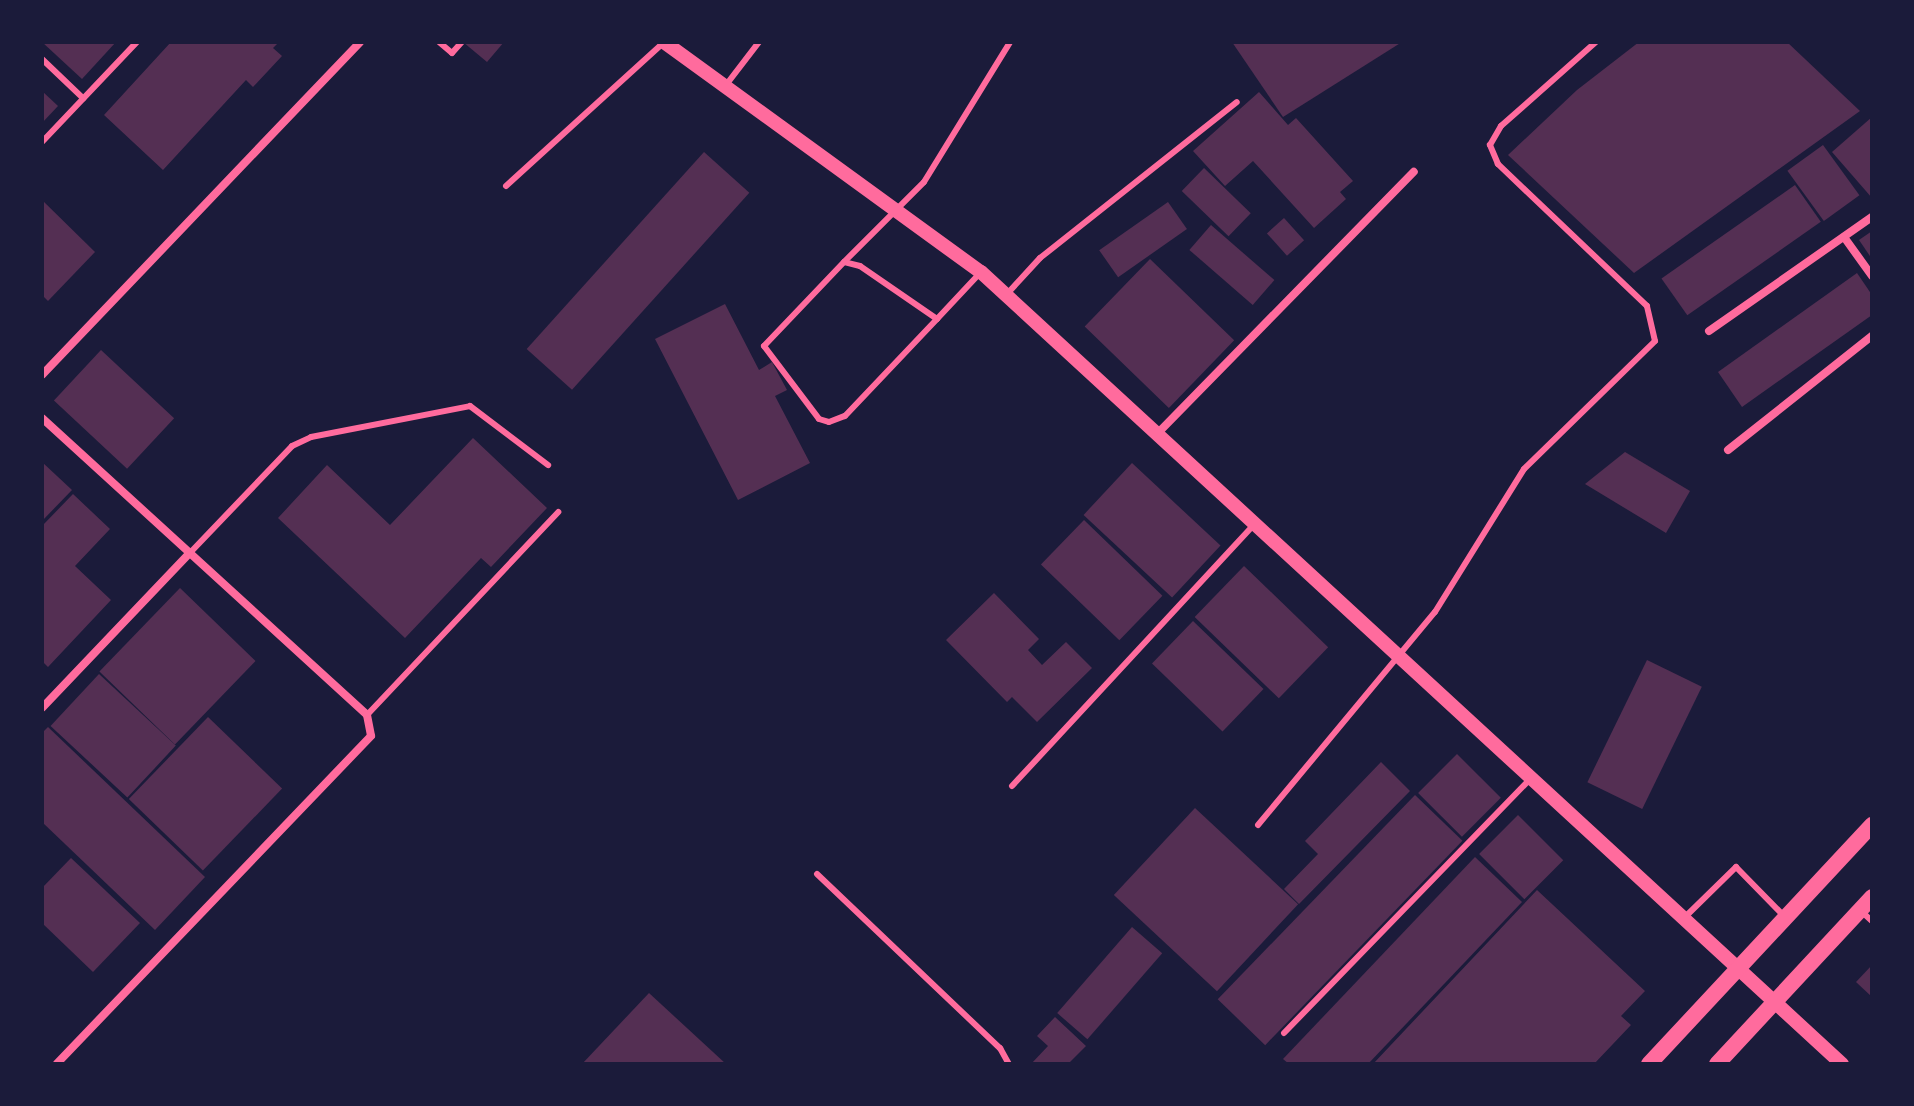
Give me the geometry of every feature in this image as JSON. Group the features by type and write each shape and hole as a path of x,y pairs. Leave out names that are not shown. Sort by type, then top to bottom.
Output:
{"main road":[{"path":"1649,1064 1872,825"},
{"path":"1717,1064 1868,910"}],"street":[{"path":"42,375 360,42"},
{"path":"664,42 899,209 981,272 1842,1064"},
{"path":"1157,434 1414,172"},
{"path":"1709,331 1872,217"},
{"path":"1844,237 1872,276"},
{"path":"1728,450 1872,336"},
{"path":"42,418 187,556 367,715 371,736 57,1064"},
{"path":"42,708 187,556"}],"lane":[{"path":"42,142 137,42"},
{"path":"439,42 452,53 462,42"},
{"path":"506,186 664,42"},
{"path":"726,85 759,42"},
{"path":"981,272 845,416 829,422 819,419 764,346 924,182 1010,42"},
{"path":"1258,825 1400,658 1524,469 1655,341 1647,306 1498,164 1490,145 1501,126 1596,42"},
{"path":"42,59 83,98"},
{"path":"1006,296 1040,258 1237,102"},
{"path":"844,262 860,266 937,319"},
{"path":"187,556 292,446 311,437 470,406 548,465"},
{"path":"367,715 558,512"},
{"path":"1012,786 1255,524"},
{"path":"1284,1033 1531,778"},
{"path":"1684,918 1736,867 1786,918"},
{"path":"817,874 1000,1048 1009,1064"}],"building":[{"path":"42,42 116,42 82,79"},
{"path":"171,42 279,42 273,48 282,56 253,87 246,80 163,170 104,115"},
{"path":"463,42 504,42 487,62"},
{"path":"1232,42 1402,42 1283,117"},
{"path":"1639,42 1787,42 1860,111 1634,273 1508,155 1577,90"},
{"path":"42,91 58,106 42,123"},
{"path":"1259,92 1288,125 1296,118 1353,181 1340,192 1346,199 1314,228 1253,161 1225,186 1193,151"},
{"path":"1872,117 1872,198 1832,152"},
{"path":"1823,145 1859,195 1824,221 1787,171"},
{"path":"704,152 749,193 572,390 527,349"},
{"path":"1204,168 1251,213 1229,236 1182,191"},
{"path":"1795,185 1821,222 1687,315 1661,278"},
{"path":"42,200 95,252 48,301 42,295"},
{"path":"1168,202 1187,229 1118,277 1099,250"},
{"path":"1284,218 1304,240 1287,256 1267,233"},
{"path":"1211,225 1274,280 1253,305 1189,250"},
{"path":"1872,231 1872,259 1859,240"},
{"path":"1150,259 1234,340 1169,408 1085,327"},
{"path":"1857,273 1872,295 1872,315 1742,407 1718,372"},
{"path":"725,304 759,370 772,362 787,390 775,396 810,463 738,500 655,339"},
{"path":"101,350 174,418 127,469 54,400"},
{"path":"473,438 547,508 491,567 481,558 405,638 278,518 327,465 390,525"},
{"path":"1625,452 1690,491 1666,533 1585,484"},
{"path":"42,462 72,490 42,521"},
{"path":"1132,463 1220,546 1172,597 1084,515"},
{"path":"73,494 110,529 75,566 111,600 48,667 42,661 42,526"},
{"path":"1084,520 1162,596 1119,640 1041,565"},
{"path":"1244,566 1328,647 1279,698 1195,617"},
{"path":"180,588 256,661 175,744 99,671"},
{"path":"994,593 1039,639 1028,650 1042,665 1066,642 1092,668 1037,722 1012,697 1007,702 946,640"},
{"path":"1193,621 1263,689 1223,732 1152,663"},
{"path":"1647,660 1702,687 1642,809 1587,782"},
{"path":"99,674 176,746 127,798 51,726"},
{"path":"208,717 282,789 203,871 129,799"},
{"path":"48,727 205,877 155,930 42,822 42,733"},
{"path":"1457,754 1501,798 1462,837 1418,793"},
{"path":"1381,762 1410,791 1299,904 1284,889 1318,854 1305,841"},
{"path":"1415,795 1462,841 1265,1045 1218,999"},
{"path":"1195,808 1298,904 1217,991 1114,895"},
{"path":"1518,815 1563,860 1524,899 1479,854"},
{"path":"1475,857 1522,902 1368,1064 1289,1064 1283,1059"},
{"path":"71,858 140,923 93,972 42,923 42,888"},
{"path":"1537,890 1645,991 1621,1016 1631,1025 1594,1064 1373,1064"},
{"path":"1132,927 1162,953 1087,1039 1057,1013"},
{"path":"1872,965 1872,997 1856,982"},
{"path":"649,993 726,1064 582,1064"},
{"path":"1055,1017 1086,1046 1068,1064 1031,1064 1048,1046 1037,1036"}]}
